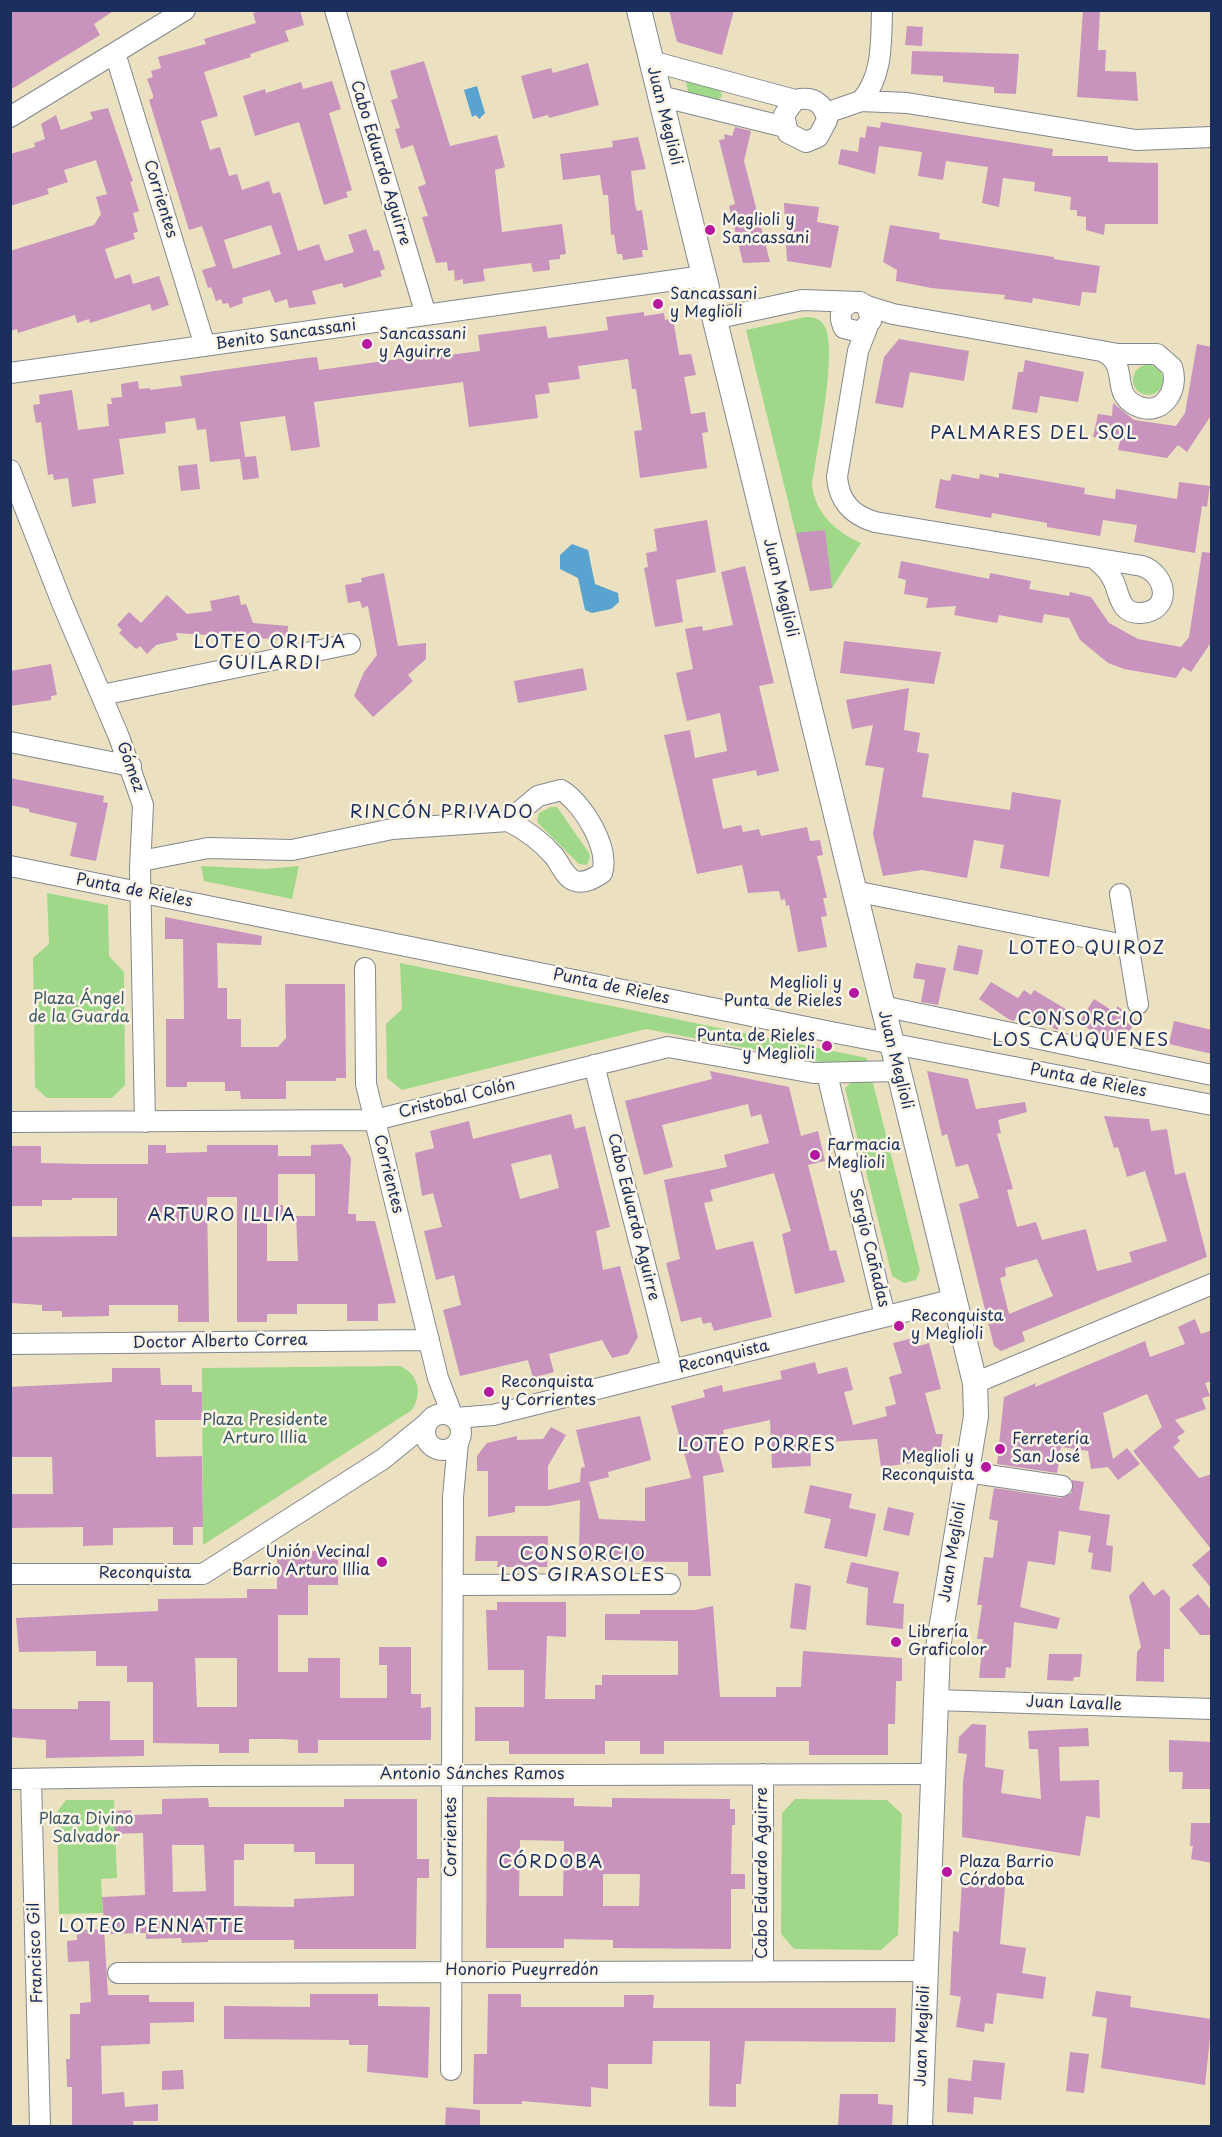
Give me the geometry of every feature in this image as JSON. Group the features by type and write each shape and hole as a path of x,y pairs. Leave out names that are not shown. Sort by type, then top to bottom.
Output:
{"main road":[{"name":"Juan Meglioli","path":"639,10 975,1383 976,1416 940,1633 920,2127"}],"street":[{"path":"10,117 185,10"},
{"name":"Cabo Eduardo Aguirre","path":"335,10 426,315"},
{"path":"861,101 871,89 877,75 882,10"},
{"name":"Corrientes","path":"115,53 205,346"},
{"path":"651,61 795,100 810,98 823,106 826,113 823,132 812,140 793,138 785,127 786,109 795,100"},
{"path":"725,113 733,83"},
{"path":"660,96 785,127"},
{"path":"826,113 861,101 907,103 1136,140 1212,137"},
{"name":"Benito Sancassani","path":"10,373 704,276"},
{"path":"714,319 794,301 823,302 858,318 893,314 1104,351"},
{"path":"858,318 858,351 837,477 841,498 855,514 875,522 1096,560"},
{"name":"Gómez","path":"10,470 62,603 131,766 143,805 140,892 145,1122"},
{"path":"102,695 350,644"},
{"path":"10,741 131,766"},
{"path":"141,861 208,848 292,850 392,829 508,821 528,830 555,858 566,874 575,881 590,881 602,873 604,851 597,836 571,796 561,790 538,796 508,821"},
{"name":"Punta de Rieles","path":"10,866 1212,1105"},
{"path":"854,891 1129,946"},
{"path":"1120,894 1138,1004"},
{"name":"Corrientes","path":"365,968 366,1084 448,1425 453,1497 451,2070"},
{"path":"882,1006 1212,1075"},
{"name":"Cristobal Colón","path":"10,1122 375,1120 668,1047 827,1074 897,1071"},
{"name":"Cabo Eduardo Aguirre","path":"594,1065 672,1370"},
{"name":"Sergio Cañadas","path":"827,1074 885,1316"},
{"path":"975,1383 1212,1284"},
{"name":"Reconquista","path":"10,1574 203,1574 388,1456 448,1425 955,1299"},
{"name":"Doctor Alberto Correa","path":"10,1344 429,1340"},
{"name":"Corrientes","path":"448,1425 425,1436 434,1448 453,1497"},
{"name":"Reconquista","path":"388,1456 434,1448 451,1448 448,1425"},
{"path":"967,1472 1062,1486"},
{"path":"453,1584 670,1584"},
{"name":"Juan Lavalle","path":"936,1700 1212,1709"},
{"name":"Cabo Eduardo Aguirre","path":"762,1774 763,1971"},
{"name":"Antonio Sánches Ramos","path":"10,1779 933,1774"},
{"name":"Francisco Gil","path":"31,1779 40,2127"},
{"name":"Honorio Pueyrredón","path":"118,1973 926,1971"}],"green space":[{"path":"685,77 720,87 722,96 717,101 689,96"},
{"path":"806,317 819,320 825,327 829,357 828,379 812,485 814,495 822,513 828,520 843,533 861,543 832,588 810,591 746,330"},
{"path":"1148,365 1159,369 1163,380 1159,391 1148,395 1137,391 1133,380 1137,369"},
{"path":"551,807 557,807 589,853 587,865 579,864 537,822 539,813"},
{"path":"201,866 265,869 299,866 292,899 204,881"},
{"name":"Plaza Ángel de la Guarda","path":"47,893 108,905 109,956 124,972 125,1085 112,1098 47,1098 35,1087 33,958 49,944"},
{"path":"400,963 867,1058 868,1064 851,1068 646,1029 402,1090 387,1078 386,1024 402,1009"},
{"path":"865,1079 873,1083 920,1270 916,1280 904,1283 892,1276 845,1088 854,1080"},
{"name":"Plaza Presidente Arturo Illia","path":"400,1366 411,1374 417,1384 417,1397 412,1410 203,1545 202,1368"},
{"path":"795,1799 887,1800 902,1814 898,1935 881,1950 794,1949 781,1934 782,1813"},
{"name":"Plaza Divino Salvador","path":"66,1800 114,1800 117,1878 101,1879 103,1913 59,1914 57,1812"}],"water":[{"path":"477,86 485,113 479,119 476,115 472,117 464,90"},
{"path":"572,544 588,550 595,584 618,593 619,602 611,609 592,613 585,610 578,578 560,569 560,555"}],"building":[{"path":"10,10 115,10 94,24 100,35 10,90"},
{"path":"262,10 300,10 304,25 285,31 289,41 250,54 251,57 204,72 218,116 201,121 210,150 220,147 229,176 237,174 242,190 269,181 273,194 280,192 298,251 319,244 325,261 354,252 348,235 366,229 374,251 379,250 385,269 380,271 382,276 344,288 342,283 312,291 316,304 289,308 287,299 275,303 270,290 242,298 243,303 230,308 228,303 223,304 221,299 216,301 211,287 208,288 202,270 216,266 202,226 189,230 149,100 153,98 153,95 147,79 153,77 151,71 161,68 158,57 206,44 204,39 256,23 253,13","holes":["271,225 281,254 233,269 224,240"]},
{"path":"669,10 734,10 722,55 677,42"},
{"path":"1083,10 1100,10 1098,50 1106,50 1105,71 1136,72 1138,101 1077,97"},
{"path":"907,26 923,27 922,46 905,45"},
{"path":"912,51 1019,54 1016,94 994,93 994,87 943,82 943,76 911,74"},
{"path":"424,61 450,146 497,135 505,167 495,170 502,232 562,224 566,254 560,255 560,259 549,260 550,270 533,272 531,263 483,269 485,281 463,284 463,279 455,281 454,270 448,271 447,262 436,263 422,217 428,216 418,187 426,184 413,145 401,149 395,129 400,128 391,100 398,98 390,71"},
{"path":"588,63 599,105 549,118 548,115 533,119 521,76 551,68 553,73"},
{"path":"332,81 341,109 329,113 352,190 346,192 348,197 324,205 299,122 255,136 243,96 265,89 266,93 301,82 303,89"},
{"path":"108,108 133,181 130,182 139,211 133,213 138,232 133,233 135,239 105,249 115,279 130,274 133,284 159,276 169,305 152,311 150,304 90,323 89,319 77,323 75,315 18,333 17,329 10,331 10,251 94,225 101,214 96,197 107,194 96,160 64,170 68,182 47,189 49,194 10,206 10,154 35,147 34,143 45,139 41,124 56,115 61,130 93,119 90,112"},
{"path":"881,122 1053,149 1052,156 1108,156 1108,162 1158,163 1158,224 1105,224 1104,235 1086,230 1086,217 1077,216 1077,210 1070,210 1071,197 1034,191 1035,182 1003,178 999,207 982,203 988,167 946,161 943,180 918,176 922,152 879,146 875,174 838,164 841,149 858,152 860,137 865,138 867,126 880,128"},
{"path":"735,127 751,131 744,161 770,262 743,263 729,206 735,204 719,140 725,139 724,134 732,136"},
{"path":"638,137 646,169 631,171 635,205 637,211 642,210 648,250 642,250 643,257 623,260 622,254 617,254 614,234 611,235 608,195 603,195 600,175 563,180 560,154 613,147 612,141"},
{"path":"784,203 819,207 817,222 839,226 831,268 787,261"},
{"path":"890,225 940,233 939,239 1100,266 1096,293 1082,292 1080,306 1033,298 1032,303 1004,299 1005,295 931,288 896,281 897,270 883,262"},
{"path":"644,312 644,316 664,313 665,320 673,318 679,355 691,354 696,375 684,377 691,414 705,412 708,432 702,433 707,468 640,478 634,431 642,430 636,389 632,389 628,359 578,366 580,379 548,383 550,393 535,395 538,418 469,427 463,382 314,402 320,447 291,451 285,416 240,422 245,457 256,456 259,478 243,480 240,459 210,462 206,429 197,430 195,418 165,422 166,433 119,439 124,474 93,479 96,503 72,507 68,478 54,480 53,474 48,475 41,422 36,423 33,405 40,404 39,395 72,390 78,430 109,426 107,404 112,404 111,398 122,397 121,384 138,381 139,389 150,388 150,390 182,386 180,376 317,357 319,370 449,352 449,355 480,351 478,335 546,326 548,338 588,333 608,330 606,317"},
{"path":"899,339 969,351 964,381 910,372 903,408 875,403 884,357"},
{"path":"1197,344 1212,347 1212,410 1210,417 1187,452 1178,445 1167,458 1118,450 1120,441 1093,437 1098,414 1112,416 1113,403 1134,420 1176,426 1185,413"},
{"path":"1025,360 1084,372 1078,402 1040,396 1037,413 1012,409 1018,372 1023,372"},
{"path":"197,464 200,489 181,491 178,466"},
{"path":"999,473 1085,488 1084,494 1115,499 1116,489 1177,499 1179,482 1210,486 1207,507 1202,506 1195,553 1134,542 1137,525 1103,520 1100,536 1047,527 1047,523 992,513 991,518 935,508 940,479 950,481 952,474 979,479 980,474 999,478"},
{"path":"707,520 716,572 676,580 683,622 655,627 644,568 648,567 646,553 657,551 654,529"},
{"path":"825,530 832,588 810,591 796,533"},
{"path":"1202,552 1212,553 1212,641 1191,672 1183,667 1176,678 1124,669 1108,663 1080,640 1069,618 1044,614 1042,623 999,615 997,623 954,615 956,606 926,608 928,598 904,594 906,580 898,578 901,561 989,579 990,573 1031,581 1029,589 1069,596 1070,592 1091,597 1109,623 1138,639 1181,647 1189,637"},
{"path":"745,566 774,683 759,686 779,771 757,776 756,770 712,779 723,829 741,825 743,832 759,829 761,836 807,827 810,841 820,840 823,855 817,856 827,898 823,898 827,916 821,917 827,947 798,952 789,905 786,906 785,899 781,900 779,891 748,893 742,865 697,874 664,735 690,730 695,758 727,751 720,713 687,721 676,673 693,669 685,629 702,626 703,631 733,625 721,572"},
{"path":"384,573 398,646 426,643 426,659 408,675 413,681 373,717 354,696 364,672 377,655 368,606 362,608 360,601 348,603 345,585 362,582 361,578"},
{"path":"167,595 187,614 212,611 210,601 239,595 241,605 246,604 253,623 288,626 287,640 176,633 178,640 156,645 147,654 140,646 136,649 119,633 122,630 117,625 129,612 141,623"},
{"path":"844,641 941,652 934,684 840,673"},
{"path":"51,664 57,695 51,696 51,700 10,706 10,671"},
{"path":"583,668 587,690 518,703 514,681"},
{"path":"909,688 904,730 920,733 917,752 929,754 922,797 1010,810 1012,792 1061,800 1049,877 1000,868 1004,845 974,840 967,878 922,870 883,876 873,834 884,768 865,765 873,725 852,729 846,700"},
{"path":"10,778 104,796 103,802 108,803 96,861 70,856 77,823 29,812 29,809 10,805"},
{"path":"165,917 262,936 261,945 217,943 218,988 227,988 227,1019 241,1019 241,1047 278,1047 286,1038 285,984 345,984 346,1078 336,1078 336,1081 286,1081 286,1099 241,1099 240,1091 225,1091 225,1082 187,1082 187,1087 166,1087 166,1019 184,1019 183,939 165,939"},
{"path":"958,945 983,950 978,975 953,970"},
{"path":"916,963 946,968 938,1005 921,1002 925,980 913,978"},
{"path":"991,982 1018,998 1024,990 1031,995 1034,990 1069,1011 1057,1030 1020,1011 1014,1021 1010,1020 979,999"},
{"path":"1094,999 1116,1013 1117,1006 1137,1020 1121,1044 1110,1039 1106,1041 1079,1022"},
{"path":"1174,1021 1212,1030 1212,1054 1169,1044"},
{"path":"710,1071 789,1087 801,1136 818,1131 825,1161 808,1165 830,1251 836,1250 845,1282 795,1294 782,1234 791,1231 774,1173 710,1190 713,1201 704,1203 716,1250 753,1241 772,1317 714,1331 711,1322 703,1324 701,1317 681,1322 666,1263 680,1259 664,1180 727,1167 724,1155 769,1143 761,1114 751,1117 748,1104 662,1125 673,1167 644,1175 625,1101 712,1079"},
{"path":"927,1071 968,1079 976,1109 1025,1102 1027,1112 998,1120 1001,1133 997,1134 1013,1189 1007,1190 1017,1227 1036,1222 1042,1240 1086,1229 1097,1271 1132,1262 1129,1252 1167,1241 1145,1171 1127,1177 1118,1147 1114,1148 1104,1116 1149,1119 1151,1131 1167,1129 1175,1175 1185,1172 1207,1257 1022,1332 1025,1341 1001,1351 994,1346 959,1204 979,1198 968,1164 956,1167 947,1134 942,1136","holes":["1037,1259 1053,1296 1009,1314 1000,1278 1006,1276 1005,1268"]},
{"path":"571,1114 575,1129 585,1126 610,1227 596,1231 603,1270 620,1266 638,1337 628,1354 612,1358 602,1340 549,1354 554,1372 533,1378 528,1360 460,1376 443,1310 461,1305 454,1275 436,1280 424,1231 442,1227 433,1193 422,1196 415,1153 434,1148 430,1131 469,1121 473,1139","holes":["551,1154 559,1188 520,1199 511,1164"]},
{"path":"342,1144 351,1158 348,1214 356,1214 356,1221 375,1221 396,1303 378,1304 378,1321 347,1321 347,1304 297,1304 297,1314 267,1314 267,1322 237,1322 237,1197 207,1197 209,1322 178,1322 178,1305 109,1305 109,1316 62,1317 62,1311 42,1311 42,1305 12,1303 10,1237 117,1236 117,1198 42,1200 42,1206 10,1206 11,1146 41,1146 41,1163 148,1164 148,1145 166,1145 166,1153 207,1152 207,1145 278,1145 278,1156 311,1156 311,1145","holes":["278,1174 315,1174 315,1216 296,1216 298,1261 267,1261 267,1223 283,1223 283,1205 278,1205"]},
{"path":"1195,1319 1201,1334 1212,1330 1212,1381 1205,1383 1210,1396 1202,1398 1206,1409 1175,1420 1185,1432 1177,1437 1180,1441 1173,1447 1199,1478 1212,1474 1212,1589 1192,1565 1211,1549 1133,1451 1162,1427 1147,1394 1103,1413 1113,1459 1127,1448 1140,1464 1118,1480 1108,1467 1091,1469 1088,1451 1061,1447 1057,1473 997,1464 1004,1397 1036,1383 1035,1387 1145,1341 1150,1357 1185,1344 1178,1327"},
{"path":"917,1337 919,1346 929,1343 941,1389 925,1393 936,1434 943,1434 938,1465 919,1462 881,1467 877,1439 810,1443 811,1466 772,1468 770,1420 723,1430 724,1434 715,1437 724,1472 703,1476 711,1576 688,1576 688,1562 586,1561 586,1555 579,1555 580,1500 548,1506 515,1506 515,1512 488,1517 488,1471 477,1471 477,1456 487,1443 517,1436 517,1440 543,1439 551,1427 566,1435 548,1466 548,1490 580,1482 581,1468 585,1467 576,1430 640,1416 651,1460 608,1472 609,1477 589,1482 599,1519 645,1521 645,1488 691,1478 671,1406 705,1397 703,1390 722,1385 723,1392 782,1379 780,1371 815,1362 818,1374 847,1367 853,1390 844,1392 853,1425 887,1416 885,1407 896,1404 889,1377 902,1373 893,1343"},
{"path":"112,1368 160,1368 161,1385 192,1385 192,1392 202,1392 202,1420 155,1420 156,1457 202,1456 203,1527 193,1527 193,1545 173,1545 173,1527 113,1528 113,1545 83,1546 83,1527 10,1528 10,1494 53,1494 52,1457 12,1457 10,1387 112,1382"},
{"path":"1072,1480 1084,1482 1079,1510 1110,1515 1106,1545 1113,1546 1111,1572 1091,1569 1093,1553 1088,1552 1091,1536 1059,1531 1055,1565 1028,1561 1020,1607 1060,1618 1057,1629 1014,1622 1011,1668 1006,1667 1005,1678 979,1678 983,1639 977,1639 982,1605 977,1605 984,1557 993,1558 998,1521 989,1519 994,1488 1061,1498 1072,1493"},
{"path":"810,1485 852,1494 849,1508 876,1514 867,1557 824,1548 831,1519 804,1513"},
{"path":"888,1507 914,1513 909,1536 883,1530"},
{"path":"476,1536 548,1536 547,1567 497,1567 498,1561 475,1561"},
{"path":"295,1551 329,1551 329,1557 338,1557 338,1585 308,1585 308,1615 278,1615 278,1672 308,1672 308,1658 340,1658 340,1698 387,1698 387,1665 379,1665 379,1647 411,1647 411,1694 421,1694 421,1708 431,1707 431,1740 318,1740 318,1753 298,1753 298,1740 283,1739 249,1739 249,1753 219,1753 219,1744 153,1743 153,1682 127,1682 127,1666 96,1666 96,1651 19,1652 16,1618 158,1611 158,1599 247,1598 247,1589 277,1589 277,1558 295,1558","holes":["195,1658 237,1658 237,1707 197,1707"]},
{"path":"851,1562 899,1572 893,1603 904,1604 903,1629 866,1625 868,1588 846,1583"},
{"path":"1143,1581 1154,1596 1163,1589 1170,1597 1170,1649 1164,1649 1164,1682 1136,1681 1137,1652 1141,1647 1129,1596"},
{"path":"795,1583 811,1586 806,1630 790,1628"},
{"path":"1198,1594 1212,1611 1212,1635 1200,1635 1179,1609"},
{"path":"497,1602 566,1602 566,1637 547,1636 545,1699 595,1699 595,1685 602,1685 602,1675 678,1675 678,1641 605,1640 605,1614 640,1614 640,1610 695,1610 713,1606 720,1697 776,1697 776,1687 801,1687 803,1651 902,1658 902,1681 896,1681 895,1724 888,1724 888,1755 809,1755 809,1741 664,1741 664,1754 640,1754 640,1741 605,1741 605,1754 509,1754 509,1741 475,1741 475,1707 524,1707 524,1670 488,1670 486,1610 497,1610"},
{"path":"1049,1654 1082,1654 1080,1677 1074,1677 1073,1681 1047,1680"},
{"path":"78,1701 110,1701 110,1740 144,1740 144,1756 46,1758 46,1740 10,1737 10,1709 78,1709"},
{"path":"972,1724 986,1725 985,1767 1004,1770 1001,1793 1041,1799 1038,1749 1029,1749 1028,1731 1088,1728 1089,1746 1059,1747 1060,1781 1099,1780 1100,1818 1086,1816 1080,1856 962,1837 963,1782 967,1754 958,1753 959,1737"},
{"path":"1169,1740 1212,1742 1212,1789 1182,1789 1183,1772 1169,1772"},
{"path":"487,1797 574,1798 574,1806 612,1807 612,1798 730,1799 730,1809 735,1809 735,1825 732,1825 731,1874 745,1874 745,1889 731,1889 731,1949 613,1948 613,1940 564,1939 564,1948 486,1948","holes":["520,1840 564,1841 563,1896 519,1896","603,1874 640,1874 639,1906 603,1906"]},
{"path":"208,1798 209,1807 344,1807 344,1799 417,1799 417,1859 429,1859 429,1878 417,1878 416,1949 294,1949 294,1940 208,1940 208,1942 182,1943 181,1938 146,1939 146,1933 105,1934 102,1897 145,1895 143,1833 115,1834 114,1811 131,1810 132,1815 162,1814 162,1799","holes":["244,1844 294,1844 294,1852 315,1852 315,1864 354,1864 354,1896 294,1899 294,1907 234,1906 234,1860 244,1860","172,1845 204,1845 206,1891 173,1892"]},
{"path":"1191,1823 1212,1823 1212,1863 1191,1859 1193,1846 1190,1846"},
{"path":"962,1880 1005,1887 1000,1944 1026,1948 1022,1973 1046,1977 1043,1999 997,1993 993,2024 985,2023 984,2032 956,2027 961,1997 950,1995 953,1931 959,1932"},
{"path":"104,1929 108,1995 149,1995 149,2002 194,2002 194,2022 150,2023 150,2044 101,2046 102,2094 124,2092 125,2107 158,2104 158,2121 133,2121 134,2127 72,2127 72,2087 67,2087 66,2059 70,2059 70,2014 80,2014 80,2003 91,2002 89,1961 68,1962 67,1941 77,1940 77,1930"},
{"path":"1096,1991 1131,1996 1130,2007 1212,2019 1205,2085 1101,2068 1107,2018 1092,2016"},
{"path":"310,1994 378,1994 378,2006 430,2007 428,2078 367,2072 368,2045 349,2045 349,2040 224,2039 224,2006 310,2007"},
{"path":"488,1994 521,1994 521,2007 624,2007 624,1995 654,1995 653,2008 896,2008 895,2042 745,2041 741,2084 736,2084 736,2107 709,2106 710,2041 653,2041 652,2064 608,2064 608,2089 591,2087 591,2107 522,2101 522,2104 473,2104 474,2054 487,2054"},
{"path":"1070,2052 1089,2054 1084,2093 1066,2091"},
{"path":"973,2060 1005,2063 1001,2100 974,2097 973,2114 947,2112 948,2078 971,2081"},
{"path":"183,2070 184,2089 162,2090 162,2071"},
{"path":"840,2094 878,2094 878,2104 893,2105 892,2127 838,2127"},
{"path":"446,2107 480,2110 480,2127 445,2127"}],"place":[{"name":"Meglioli y Sancassani","path":"710,230"},
{"name":"Sancassani y Meglioli","path":"658,304"},
{"name":"Sancassani y Aguirre","path":"367,344"},
{"name":"Meglioli y Punta de Rieles","path":"854,993"},
{"name":"Punta de Rieles y Meglioli","path":"827,1046"},
{"name":"Farmacia Meglioli","path":"815,1155"},
{"name":"Reconquista y Meglioli","path":"899,1326"},
{"name":"Reconquista y Corrientes","path":"489,1392"},
{"name":"Ferretería San José","path":"1000,1449"},
{"name":"Meglioli y Reconquista","path":"986,1467"},
{"name":"Unión Vecinal Barrio Arturo Illia","path":"382,1562"},
{"name":"Librería Graficolor","path":"896,1642"},
{"name":"Plaza Barrio Córdoba","path":"947,1872"}],"district":[{"name":"PALMARES DEL SOL","path":"1034,434"},
{"name":"LOTEO ORITJA GUILARDI","path":"270,653"},
{"name":"RINCÓN PRIVADO","path":"442,813"},
{"name":"LOTEO QUIROZ","path":"1087,949"},
{"name":"CONSORCIO LOS CAUQUENES","path":"1081,1030"},
{"name":"ARTURO ILLIA","path":"222,1216"},
{"name":"LOTEO PORRES","path":"757,1446"},
{"name":"CONSORCIO LOS GIRASOLES","path":"583,1565"},
{"name":"CÓRDOBA","path":"551,1863"},
{"name":"LOTEO PENNATTE","path":"152,1927"}]}
